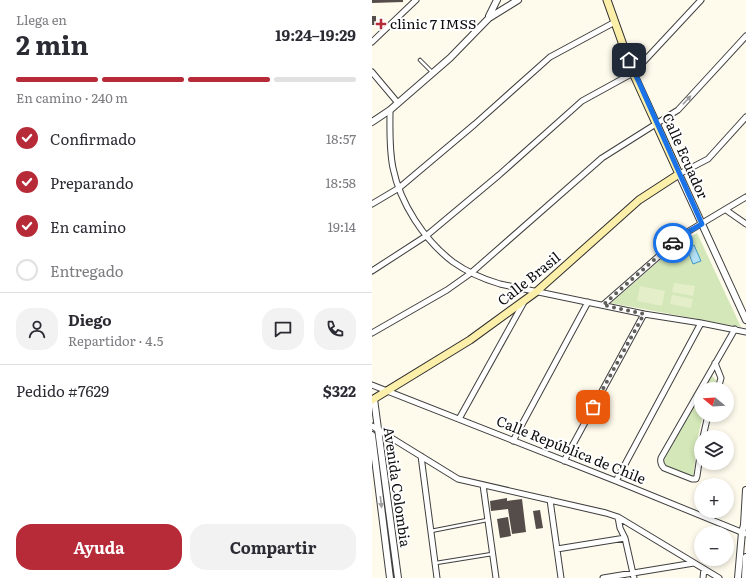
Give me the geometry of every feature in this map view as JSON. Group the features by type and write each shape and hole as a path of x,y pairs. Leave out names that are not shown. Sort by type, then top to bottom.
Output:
{"main road":[{"name":"Calle Ecuador","path":"607,0 634,73 679,174"},
{"name":"Calle Brasil","path":"373,399 470,340 524,301 640,200 679,174"}],"street":[{"path":"372,42 416,0"},
{"path":"489,18 497,0"},
{"path":"372,122 390,110 450,58 489,18 518,0"},
{"path":"372,271 426,236 500,175 582,101 634,73 701,0"},
{"path":"372,204 399,188 475,124 544,62 557,53 614,22"},
{"path":"372,334 443,293 471,273 602,158 679,108 746,36"},
{"path":"372,72 398,103"},
{"path":"390,110 390,151 393,169 399,188 413,218 426,236 453,262 471,273 500,284 644,314 746,332"},
{"path":"679,174 708,159 746,118"},
{"name":"Calle Ecuador","path":"679,174 746,320"},
{"path":"603,305 684,234 746,197"},
{"path":"726,210 746,224"},
{"path":"460,419 524,301"},
{"path":"513,441 588,302"},
{"path":"564,461 644,314"},
{"path":"616,481 701,323"},
{"path":"698,470 696,479 692,479 664,468 662,466 661,458 735,329"},
{"path":"715,362 721,378 720,382"},
{"name":"Calle República de Chile","path":"372,385 744,530"},
{"name":"Avenida Colombia","path":"373,399 375,428 398,578"},
{"path":"375,428 452,476 483,486 606,512 618,517 694,563"},
{"name":"Avenida Colombia","path":"372,435 390,578"},
{"path":"421,456 437,578"},
{"path":"483,486 496,578"},
{"path":"738,578 744,530 746,491"},
{"path":"550,500 561,578"},
{"path":"618,517 620,528 626,538 634,575"},
{"path":"557,549 626,538"},
{"path":"745,578 746,557"},
{"path":"603,578 634,575 694,563"},
{"path":"699,566 719,578"},
{"path":"703,578 704,569"}],"lane":[{"path":"420,60 433,73"},
{"path":"431,531 488,520"},
{"path":"435,563 493,554"}],"green space":[{"path":"697,233 741,327 611,303 681,242"},
{"path":"674,283 695,286 693,296 672,292"},
{"path":"640,286 665,291 662,306 637,301"},
{"path":"672,295 693,299 691,308 670,304"},
{"path":"712,376 717,381 707,382"},
{"path":"694,405 694,422 701,422 699,430 694,430 693,477 664,465 663,462"}],"water":[{"path":"694,245 701,261 693,264 687,249"}],"building":[{"path":"372,0 403,0 403,2 372,3"},
{"path":"372,16 376,16 376,25 372,25"},
{"path":"507,498 507,501 522,499 526,532 512,534 508,509 491,511 490,501"},
{"path":"540,510 543,528 536,529 533,511"},
{"path":"508,517 511,536 500,538 497,519"}],"way so far":[{"path":"593,407 644,314 603,305 673,243"}],"place":[{"name":"clinic 7 IMSS","path":"381,24"}],"route":[{"path":"629,60 702,224 684,234 673,243"}]}
